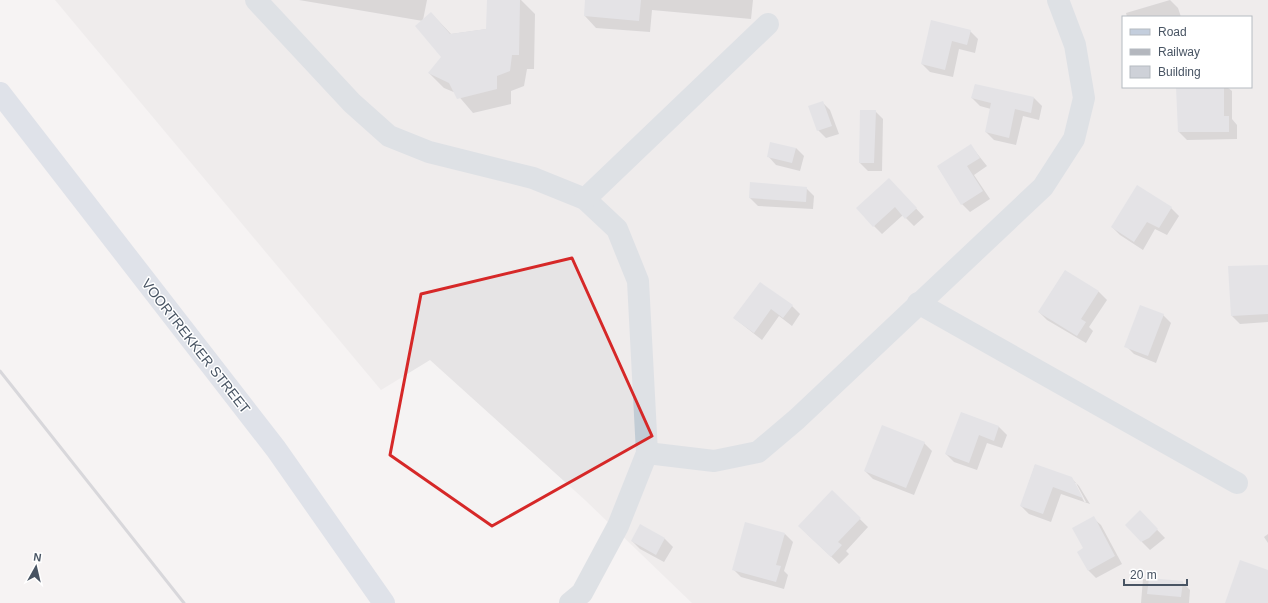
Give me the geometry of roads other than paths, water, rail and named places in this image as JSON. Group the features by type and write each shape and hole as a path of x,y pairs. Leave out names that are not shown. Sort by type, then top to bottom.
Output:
{"main road":[{"name":"VOORTREKKER STREET","path":"0,93 276,450 384,603"}],"street":[{"path":"256,0 352,103 389,136 429,152 533,178 585,199 617,229 638,280 648,453 618,526 582,593 570,603"},
{"path":"648,453 714,462 758,452 797,419 918,303 1044,187 1074,140 1084,98 1076,45 1058,0"},
{"path":"585,199 768,24"},
{"path":"918,303 1237,483"}],"railway":[{"path":"0,371 184,603"}]}
